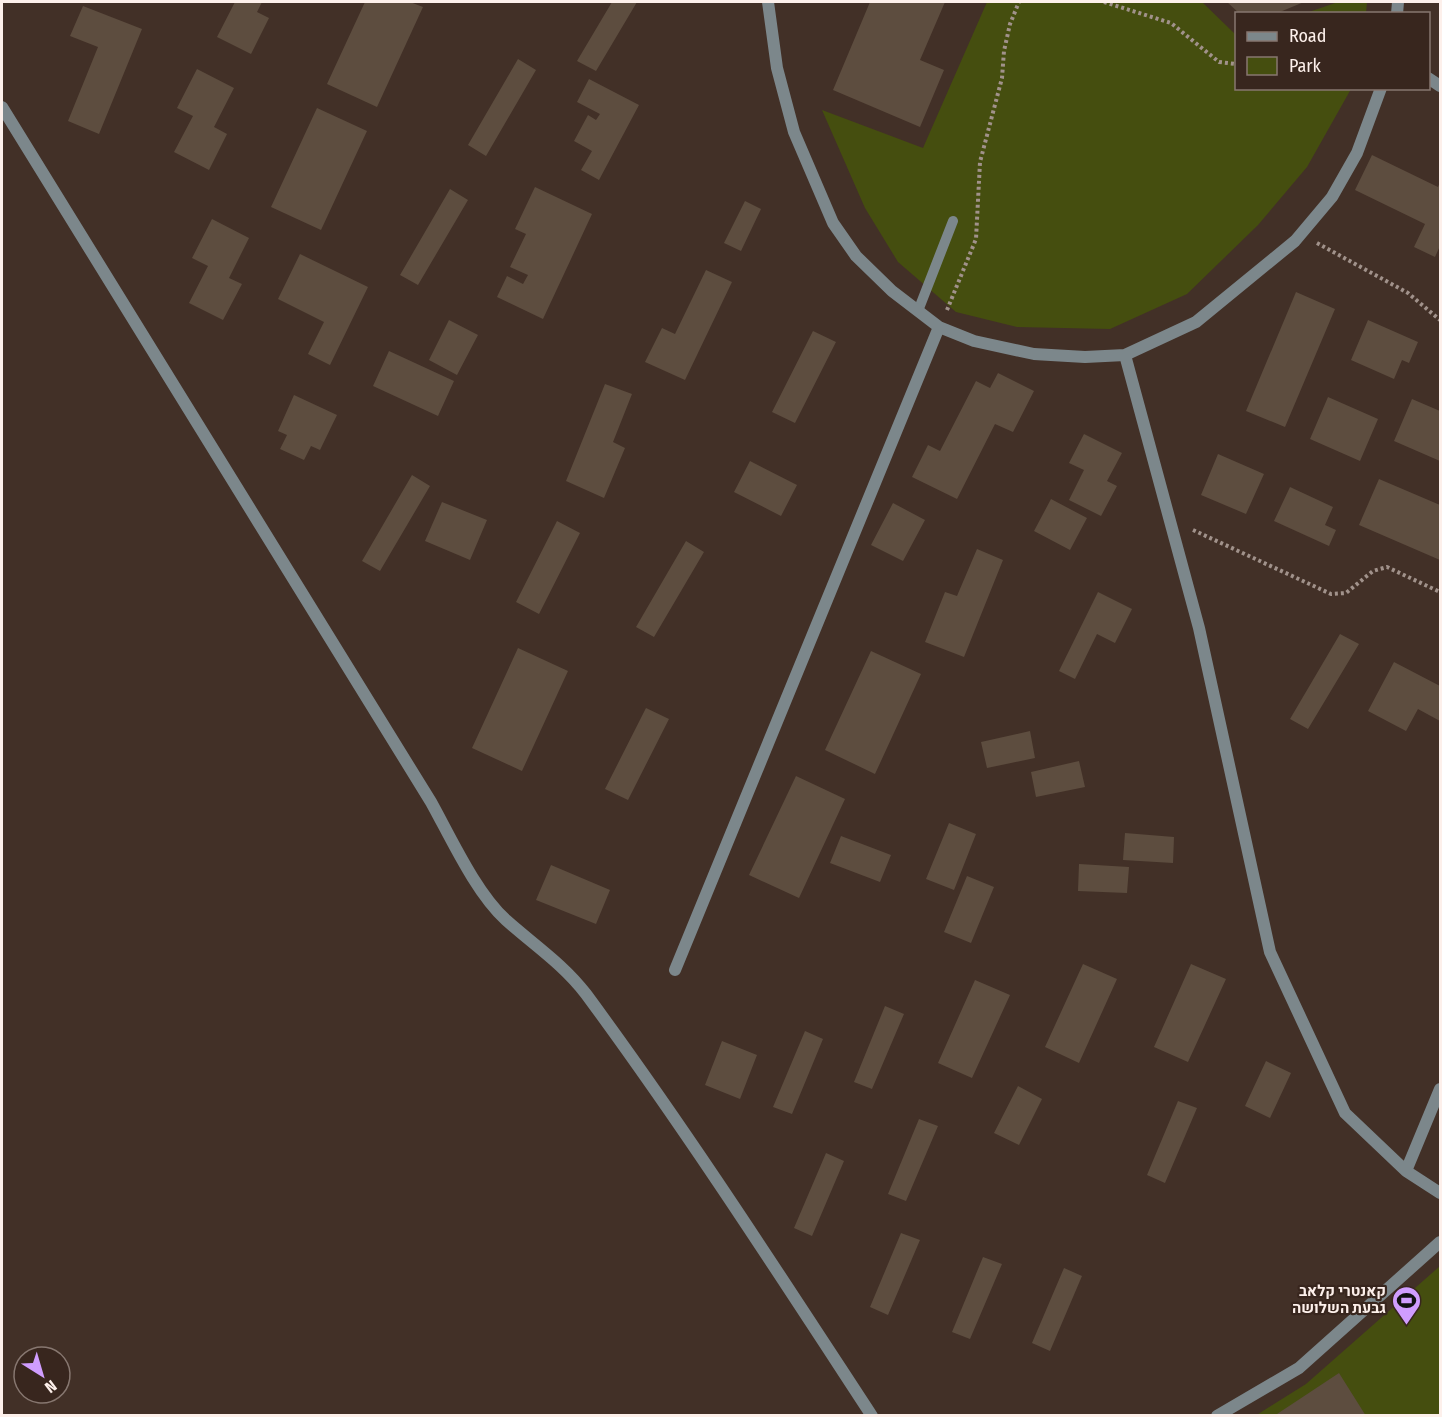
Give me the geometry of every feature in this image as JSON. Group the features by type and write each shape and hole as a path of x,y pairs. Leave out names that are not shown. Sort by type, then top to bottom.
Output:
{"street":[{"path":"768,2 777,68 794,132 833,223 856,256 892,291 939,327 974,340 1034,354 1085,357 1125,355 1196,322 1247,283 1300,234 1332,197 1357,153 1380,90"},
{"path":"2,107 430,802 473,877 505,919 553,957 576,981 623,1044 698,1151 872,1416"},
{"path":"675,970 939,327"},
{"path":"1125,355 1199,628 1269,952 1346,1113 1406,1171 1440,1193"},
{"path":"1406,1171 1440,1089"},
{"path":"1217,1416 1299,1368 1440,1242"}],"lane":[{"path":"918,310 953,221"}],"path":[{"path":"939,327 976,239 980,162 1002,78 1004,51 1010,24 1019,2"},
{"path":"1104,2 1125,10 1155,15 1171,23 1219,62 1235,64"},
{"path":"1300,234 1408,293 1440,320"},
{"path":"1170,519 1331,594 1346,593 1373,572 1387,567 1440,592"}],"green space":[{"path":"987,2 1202,2 1235,34 1235,90 1350,90 1307,167 1258,225 1187,294 1110,329 1017,327 956,312 898,262 865,208 822,110 923,148"},
{"path":"1338,2 1367,2 1366,12 1309,12"},
{"name":"קאנטרי קלאב גבעת השלושה","path":"1440,1266 1440,1415 1255,1416 1306,1384"}],"building":[{"path":"235,2 262,2 257,12 269,18 251,54 217,37"},
{"path":"365,2 410,2 423,7 377,107 327,84"},
{"path":"612,2 637,2 596,71 577,61"},
{"path":"870,2 945,2 920,60 944,70 920,127 833,90"},
{"path":"1227,2 1304,2 1280,12 1238,12"},
{"path":"83,6 142,29 99,134 68,121 98,47 70,36"},
{"path":"518,59 536,70 486,156 468,145"},
{"path":"197,69 234,88 214,127 227,134 209,170 174,152 193,116 177,108"},
{"path":"589,79 639,105 599,180 581,170 592,151 574,141 588,115 596,120 600,114 577,102"},
{"path":"317,108 367,131 321,230 271,207"},
{"path":"1372,155 1438,187 1440,182 1440,246 1435,257 1414,247 1425,224 1355,190"},
{"path":"535,187 592,214 543,319 497,297 507,276 523,284 528,275 510,267 526,234 515,229"},
{"path":"450,189 468,200 418,285 400,275"},
{"path":"745,201 761,209 741,251 724,243"},
{"path":"212,219 249,238 229,278 242,284 223,320 189,303 208,266 192,258"},
{"path":"300,254 368,287 330,365 308,354 324,322 278,299"},
{"path":"706,270 732,282 685,380 645,362 662,328 675,334"},
{"path":"1296,292 1335,309 1285,427 1246,411"},
{"path":"449,320 478,335 457,375 429,360"},
{"path":"1368,320 1418,342 1409,363 1402,360 1394,379 1351,360"},
{"path":"813,331 836,342 795,423 772,412"},
{"path":"389,351 454,381 438,416 373,386"},
{"path":"998,373 1034,391 1013,432 995,424 957,499 912,477 928,445 940,451 976,381 990,388"},
{"path":"605,384 632,394 613,442 625,448 604,498 566,481"},
{"path":"294,395 337,415 320,450 311,446 304,460 280,449 287,435 278,431"},
{"path":"1328,397 1378,419 1360,461 1310,439"},
{"path":"1412,399 1440,411 1440,461 1394,441"},
{"path":"1084,434 1122,453 1107,481 1117,486 1101,516 1069,500 1084,470 1069,463"},
{"path":"1218,454 1264,474 1246,514 1201,495"},
{"path":"750,461 797,485 781,516 734,492"},
{"path":"412,475 430,486 380,571 362,561"},
{"path":"1379,479 1440,505 1440,560 1359,525"},
{"path":"1290,487 1333,507 1325,525 1336,530 1329,546 1274,521"},
{"path":"1051,499 1087,518 1070,550 1034,531"},
{"path":"442,502 487,520 470,560 425,541"},
{"path":"893,503 925,520 903,561 871,545"},
{"path":"557,521 580,533 539,614 516,602"},
{"path":"686,541 704,552 654,637 636,627"},
{"path":"977,549 1003,560 964,657 925,642 945,592 957,596"},
{"path":"1098,592 1132,609 1115,643 1097,634 1075,679 1059,671"},
{"path":"1340,634 1359,644 1308,729 1290,719"},
{"path":"518,648 568,671 522,771 472,748"},
{"path":"871,651 921,674 875,774 825,750"},
{"path":"1394,662 1440,686 1440,721 1418,709 1406,731 1368,711"},
{"path":"646,708 669,719 628,800 605,789"},
{"path":"1030,731 1035,758 987,768 981,742"},
{"path":"1079,761 1085,787 1036,797 1031,772"},
{"path":"796,776 845,799 799,898 749,875"},
{"path":"949,823 976,834 954,890 926,879"},
{"path":"1125,833 1174,837 1173,863 1123,860"},
{"path":"841,836 891,855 880,882 830,863"},
{"path":"1079,864 1129,867 1127,893 1078,891"},
{"path":"551,865 610,890 596,924 536,900"},
{"path":"967,876 994,887 971,943 944,932"},
{"path":"1083,964 1117,979 1079,1063 1045,1047"},
{"path":"1191,964 1226,979 1188,1062 1154,1047"},
{"path":"975,980 1010,995 972,1078 938,1063"},
{"path":"885,1006 904,1014 872,1089 854,1082"},
{"path":"805,1031 823,1039 792,1114 773,1107"},
{"path":"722,1041 757,1055 740,1099 705,1085"},
{"path":"1266,1061 1291,1073 1270,1118 1245,1106"},
{"path":"1018,1086 1042,1099 1019,1145 994,1133"},
{"path":"1178,1101 1197,1108 1165,1183 1147,1175"},
{"path":"919,1119 938,1126 906,1201 888,1194"},
{"path":"826,1153 844,1161 812,1236 794,1228"},
{"path":"901,1233 920,1240 888,1315 870,1307"},
{"path":"983,1257 1002,1264 970,1339 952,1332"},
{"path":"1064,1268 1082,1276 1050,1351 1032,1343"},
{"path":"1339,1373 1366,1416 1274,1416"}],"place":[{"name":"קאנטרי קלאב גבעת השלושה","path":"1407,1326"}]}
